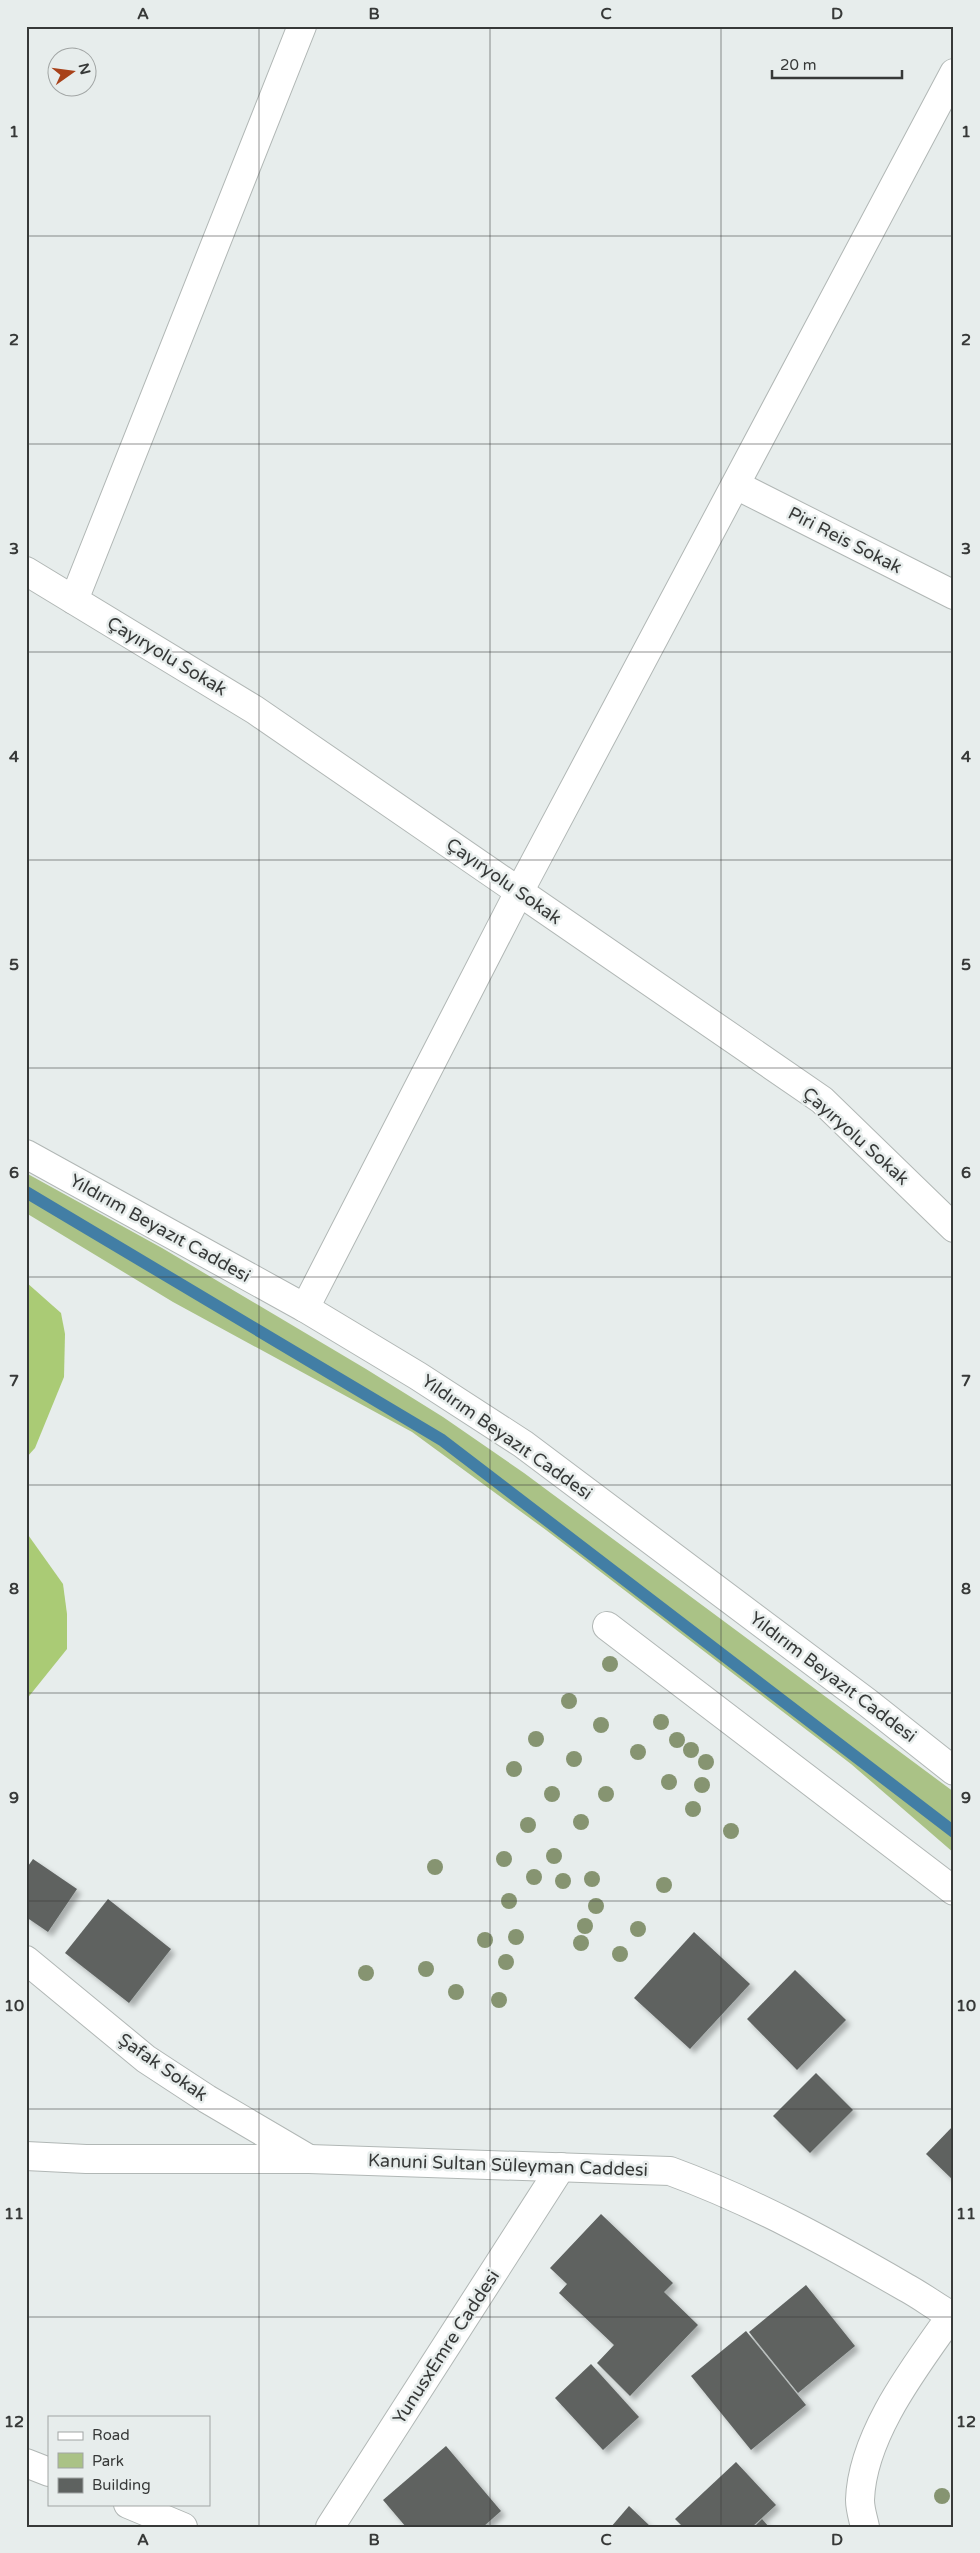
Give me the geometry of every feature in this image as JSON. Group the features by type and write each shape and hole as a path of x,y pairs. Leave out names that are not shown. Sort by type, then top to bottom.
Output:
{"street":[{"path":"74,600 302,26"},
{"path":"305,1308 519,892 954,73"},
{"name":"Piri Reis Sokak","path":"736,485 954,595"},
{"name":"Çayıryolu Sokak","path":"26,571 255,710 822,1100 954,1228"},
{"name":"Yıldırım Beyazıt Caddesi","path":"26,1154 305,1308 418,1376 523,1444 868,1703 954,1771"},
{"path":"607,1626 954,1891"},
{"name":"Şafak Sokak","path":"26,1960 146,2058 208,2099 309,2159"},
{"name":"Kanuni Sultan Süleyman Caddesi","path":"26,2156 86,2159 309,2159 670,2170 724,2191 818,2238 908,2288 952,2316"},
{"name":"YunusxEmre Caddesi","path":"330,2527 561,2167"},
{"path":"865,2527 860,2502 864,2471 875,2439 908,2377 952,2316"},
{"path":"26,2463 48,2472"},
{"path":"133,2506 183,2527"}],"green space":[{"path":"26,1173 162,1248 366,1369 443,1417 524,1473 954,1792 954,1853 851,1764 546,1530 412,1432 173,1302 26,1213"},
{"path":"26,1282 61,1313 65,1334 64,1377 35,1448 26,1458"},
{"path":"26,1532 63,1584 67,1614 67,1649 26,1700"}],"building":[{"path":"33,1859 77,1889 48,1932 26,1917 26,1869"},
{"path":"108,1899 171,1949 129,2003 65,1953"},
{"path":"694,1932 750,1984 690,2049 634,1998"},
{"path":"795,1970 846,2020 797,2070 747,2019"},
{"path":"816,2073 853,2110 810,2153 773,2116"},
{"path":"954,2125 954,2181 926,2154"},
{"path":"601,2214 673,2283 664,2292 698,2325 630,2396 597,2363 614,2345 559,2293 567,2284 550,2268"},
{"path":"806,2285 855,2346 798,2393 749,2332"},
{"path":"746,2331 806,2405 751,2450 691,2376"},
{"path":"591,2364 639,2417 603,2450 555,2398"},
{"path":"446,2446 501,2511 483,2527 406,2527 383,2500"},
{"path":"736,2462 776,2505 752,2527 683,2527 675,2519"},
{"path":"629,2506 651,2527 611,2527"},
{"path":"762,2519 769,2527 754,2527"}],"waterway":[{"path":"26,1192 442,1440 954,1832"}]}
